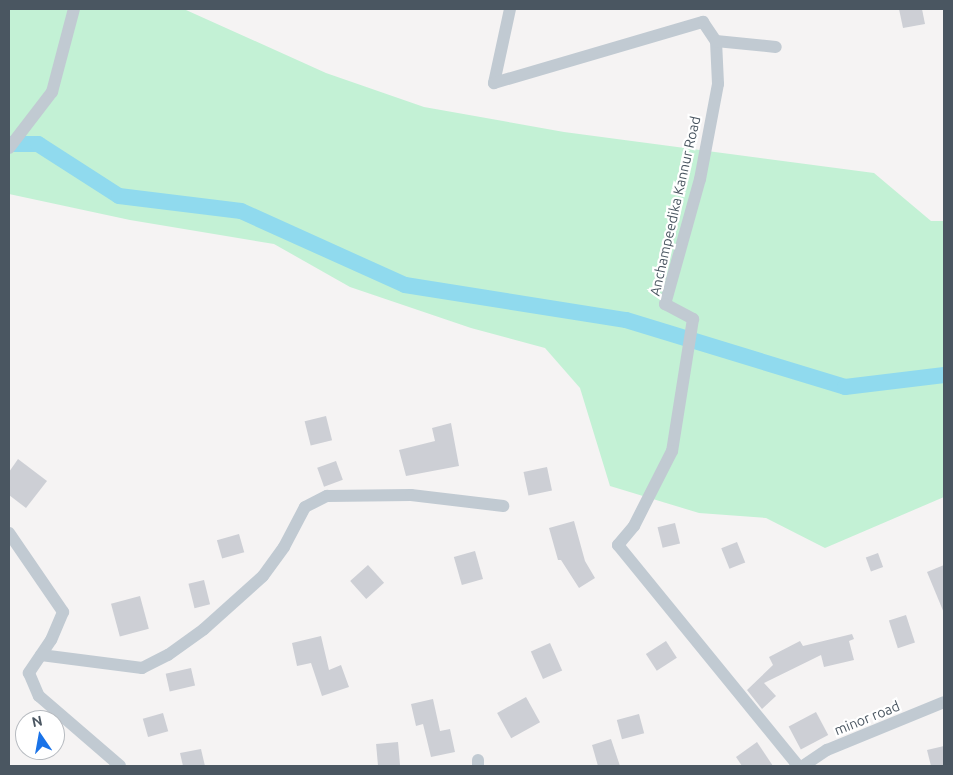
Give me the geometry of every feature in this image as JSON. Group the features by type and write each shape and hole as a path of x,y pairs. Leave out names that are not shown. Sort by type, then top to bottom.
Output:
{"street":[{"path":"11,143 52,92 74,9"},
{"path":"510,9 494,83 703,22 716,40 776,47"},
{"name":"Anchampeedika Kannur Road","path":"716,40 718,84 704,160 665,304 693,319 672,451 634,526 618,545 798,766"},
{"path":"41,655 142,668 168,656 204,630 263,576 284,547 306,507 327,496 411,495 503,506"},
{"path":"9,533 63,612 41,655 28,673 39,696 120,766"},
{"name":"minor road","path":"803,766 827,750 944,702"}],"green space":[{"path":"9,9 186,10 326,73 424,107 564,132 874,173 931,221 944,221 944,497 825,548 766,518 699,513 610,486 580,388 545,348 471,328 350,287 274,244 130,220 9,194"}],"building":[{"path":"899,9 922,9 925,24 903,28"},
{"path":"326,416 332,440 311,446 305,421"},
{"path":"451,423 459,466 406,476 399,450 435,441 432,428"},
{"path":"18,459 47,481 26,508 9,495 9,472"},
{"path":"336,461 343,480 324,487 317,468"},
{"path":"547,467 552,490 529,495 524,472"},
{"path":"574,521 585,561 595,578 579,588 561,560 558,560 549,528"},
{"path":"675,523 680,543 663,548 658,527"},
{"path":"239,534 244,552 222,559 217,540"},
{"path":"737,542 745,562 729,569 721,548"},
{"path":"475,551 483,579 462,585 454,557"},
{"path":"878,553 883,567 871,572 866,557"},
{"path":"368,565 384,583 366,599 350,581"},
{"path":"944,565 944,613 927,572"},
{"path":"204,580 210,604 195,608 188,584"},
{"path":"140,596 149,629 120,637 111,604"},
{"path":"906,615 915,643 898,648 889,621"},
{"path":"852,634 854,639 849,641 854,660 824,667 821,655 764,683 776,696 762,709 747,690 773,665 769,657 800,641 803,646"},
{"path":"321,636 329,670 341,665 349,687 322,696 311,663 297,666 292,643"},
{"path":"666,641 677,658 657,671 646,654"},
{"path":"550,643 562,670 543,679 531,652"},
{"path":"191,668 195,686 170,691 166,674"},
{"path":"526,697 540,722 511,738 497,713"},
{"path":"433,699 440,731 450,729 455,752 431,757 423,724 416,726 411,704"},
{"path":"816,712 828,735 801,750 789,727"},
{"path":"163,713 168,731 148,737 143,719"},
{"path":"639,714 644,733 622,739 617,720"},
{"path":"611,739 620,766 598,766 592,745"},
{"path":"398,742 400,766 378,766 376,744"},
{"path":"757,742 773,766 742,766 736,757"},
{"path":"944,746 944,766 931,766 927,750"},
{"path":"201,749 205,766 183,766 180,753"}],"waterway":[{"path":"9,144 38,144 119,196 241,211 405,285 626,320 845,387 944,375"}]}
